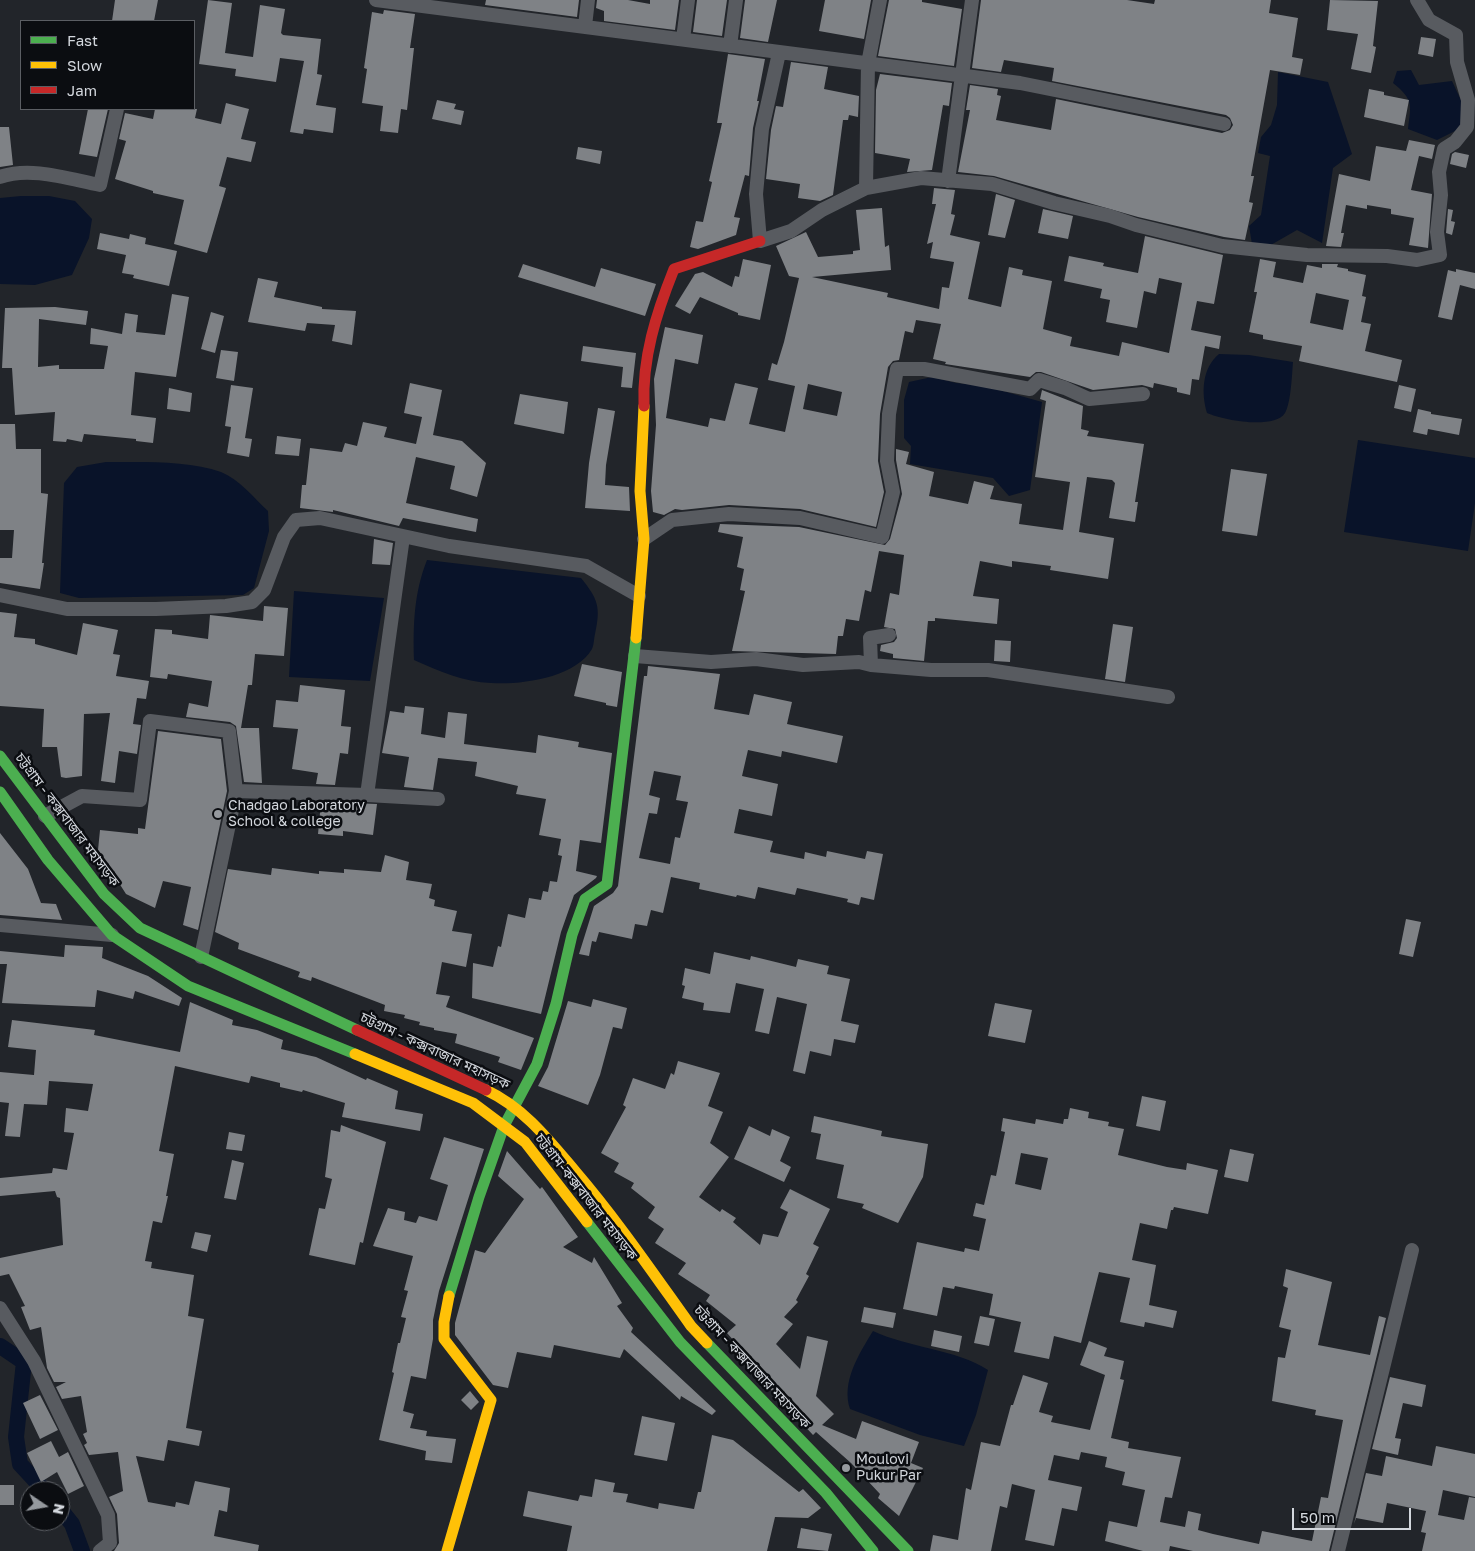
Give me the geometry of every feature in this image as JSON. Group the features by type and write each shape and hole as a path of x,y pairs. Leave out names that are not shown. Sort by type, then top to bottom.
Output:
{"main road":[{"path":"447,1551 491,1400 444,1339 444,1322 450,1293 479,1197 504,1126 537,1064 556,1004 572,935 585,899 607,884 635,656 644,539 640,491 645,425 642,378 649,343 660,302 674,269 760,240"},
{"name":"চট্টগ্রাম - কক্সবাজার মহাসড়ক","path":"0,756 104,894 140,928 500,1097 535,1123 606,1207 691,1326 908,1551"},
{"name":"চট্টগ্রাম-কক্সবাজার মহাসড়ক","path":"0,792 48,860 112,935 188,986 473,1103 525,1142 680,1342 826,1493 873,1551"}],"street":[{"path":"376,0 481,7 585,26 779,53 1029,84 1224,124"},
{"path":"585,26 588,0"},
{"path":"683,39 688,0"},
{"path":"730,46 736,0"},
{"path":"866,188 868,64 880,0"},
{"path":"948,181 972,0"},
{"path":"779,53 762,129 756,194 760,240 791,231 822,210 866,188 921,178 992,184 1054,203 1222,246 1307,255 1387,256 1417,260 1440,255 1437,232 1441,195 1439,172 1444,149 1455,142 1468,127 1468,100 1457,62 1456,35 1429,20 1417,0"},
{"path":"0,177 13,172 60,177 100,185 117,110"},
{"path":"644,539 672,520 729,514 800,518 882,538 893,492 886,461 890,414 897,369 924,369 1030,389 1039,380 1065,388 1089,399 1143,394"},
{"path":"0,595 67,608 156,609 226,606 252,602 264,590 284,537 296,520 320,518 373,528 404,537 586,566 639,596"},
{"path":"367,795 404,537"},
{"path":"871,665 870,638 889,635"},
{"path":"635,656 711,662 756,659 803,665 859,662 871,665 931,670 988,670 1168,697"},
{"path":"45,816 82,796 140,800 150,721 229,731 236,791 201,957"},
{"path":"236,791 438,798"},
{"path":"0,925 112,935"},
{"path":"1338,1551 1412,1250"},
{"path":"0,1308 34,1361 108,1515 110,1543 100,1551"}],"water":[{"path":"1411,70 1419,85 1452,81 1467,113 1463,127 1437,140 1408,129 1410,103 1405,94 1393,83 1397,71"},
{"path":"1278,72 1328,82 1352,154 1333,168 1322,243 1297,230 1269,246 1252,244 1249,226 1261,215 1270,156 1258,153 1261,137 1271,125 1277,105"},
{"path":"49,196 75,201 92,219 89,238 72,275 35,285 0,284 0,198"},
{"path":"1219,354 1249,355 1293,362 1290,396 1285,413 1279,418 1270,421 1248,422 1236,421 1207,413 1204,381 1209,366"},
{"path":"932,377 956,383 985,386 1042,402 1030,490 1009,496 993,478 910,464 911,446 904,438 904,400 909,382"},
{"path":"1358,440 1475,458 1475,503 1468,551 1344,532"},
{"path":"106,462 164,462 194,465 221,472 240,484 268,511 269,531 254,588 243,595 79,598 60,593 64,483 77,467"},
{"path":"427,560 581,578 591,592 598,610 592,649 584,659 560,673 546,678 517,683 471,681 442,672 414,660 415,609 419,584"},
{"path":"294,591 384,598 370,681 289,677"},
{"path":"873,1331 887,1337 962,1357 988,1370 976,1415 964,1446 920,1435 850,1409 848,1389 853,1368"}],"building":[{"path":"115,0 158,0 154,20 112,20"},
{"path":"208,0 232,3 225,53 253,57 260,5 285,9 281,33 283,35 321,39 317,74 322,75 316,105 336,108 333,133 304,129 303,134 290,132 304,61 280,58 276,82 235,76 236,69 199,64"},
{"path":"486,0 579,0 577,17 485,5"},
{"path":"597,0 628,0 650,4 650,0 679,0 675,30 604,21 604,11 596,8"},
{"path":"697,0 727,0 722,36 693,32"},
{"path":"745,0 777,0 768,42 740,38"},
{"path":"825,0 871,0 864,39 819,31"},
{"path":"889,0 922,0 922,2 962,9 954,66 878,56"},
{"path":"981,0 1127,0 1154,4 1155,0 1271,0 1269,13 1298,18 1292,57 1303,59 1300,75 1270,70 1251,176 1254,176 1249,202 1253,203 1245,240 1138,217 994,176 958,172 970,110 966,110 970,85 998,89 997,95 1001,96 996,120 1051,130 1056,99 1222,133 1230,130 1233,125 1230,118 1226,115 1052,81 1054,68 1004,60 1001,72 972,68"},
{"path":"1330,0 1378,1 1373,46 1376,47 1371,73 1351,69 1358,34 1327,30"},
{"path":"384,10 415,14 410,48 414,48 407,110 401,109 398,133 380,131 383,106 362,103 367,69 364,68 372,12 383,14"},
{"path":"1421,37 1436,39 1433,57 1418,54"},
{"path":"728,54 765,59 753,128 749,176 745,175 734,217 740,218 736,235 698,249 690,247 696,221 703,222 712,182 709,181 722,123 717,123"},
{"path":"791,62 828,67 824,89 859,96 858,117 849,115 848,120 843,120 833,195 820,201 798,198 800,184 766,179 771,130 776,106 783,107"},
{"path":"880,74 952,83 949,106 943,105 932,170 907,172 910,159 875,153 876,90"},
{"path":"1369,89 1384,92 1384,95 1409,100 1404,126 1364,117"},
{"path":"437,100 456,104 454,109 464,111 461,125 432,119"},
{"path":"226,103 249,109 241,139 256,142 251,162 227,157 219,186 226,188 207,253 174,244 184,200 153,193 153,191 115,179 126,141 119,139 125,113 153,119 155,110 197,109 195,118 221,124"},
{"path":"88,110 108,110 97,157 79,154"},
{"path":"0,127 9,127 13,165 0,167"},
{"path":"1409,140 1435,145 1432,159 1419,156 1411,190 1432,194 1428,248 1409,245 1414,218 1391,214 1391,209 1367,205 1367,209 1346,205 1341,233 1344,233 1341,247 1326,246 1339,174 1370,181 1376,146 1406,151"},
{"path":"578,147 602,151 600,164 576,159"},
{"path":"1455,152 1469,155 1466,168 1450,164 1452,154"},
{"path":"934,188 955,190 951,214 955,215 950,235 980,242 968,299 1001,307 1009,267 1023,270 1022,275 1052,281 1043,329 1072,337 1070,346 1119,356 1122,342 1169,353 1182,283 1159,278 1156,294 1144,291 1137,328 1106,322 1110,300 1100,298 1102,289 1064,281 1069,256 1104,263 1103,266 1138,273 1145,236 1223,255 1214,304 1197,301 1191,330 1221,336 1219,349 1205,346 1199,380 1192,379 1190,395 1177,392 1177,388 1154,383 1153,388 1142,385 1093,390 1041,372 1036,372 1030,377 945,364 946,362 933,359 941,324 916,320 913,333 905,331 899,360 893,361 888,367 880,414 878,461 884,492 876,527 800,509 729,505 682,510 675,509 664,515 653,512 651,491 656,425 654,379 665,327 703,335 698,364 675,359 666,418 708,427 710,418 725,421 735,383 758,388 749,424 785,432 795,386 768,380 772,363 777,365 784,342 799,278 789,276 776,246 806,232 818,257 853,254 853,251 860,250 856,210 882,208 885,247 889,245 891,270 812,277 888,293 887,297 939,309 942,287 949,288 954,262 930,258 933,242 927,244 936,204 932,204","holes":["808,384 842,392 837,416 803,409"]},
{"path":"996,194 1015,200 1005,238 988,235"},
{"path":"1043,209 1073,216 1068,239 1038,233"},
{"path":"1448,209 1453,210 1451,221 1455,222 1452,235 1446,233"},
{"path":"100,233 129,239 130,234 146,238 145,244 177,251 169,286 133,278 134,275 122,273 126,255 97,249"},
{"path":"743,259 771,265 760,320 738,315 738,313 700,297 690,314 675,306 695,274 703,272 732,287 735,276 739,277"},
{"path":"1260,259 1276,262 1273,277 1303,283 1307,265 1322,268 1322,264 1338,264 1337,267 1366,275 1362,296 1366,297 1361,322 1371,324 1365,351 1402,360 1397,382 1299,361 1302,346 1263,339 1263,335 1249,332 1257,292 1254,292","holes":["1316,293 1349,300 1343,330 1310,323"]},
{"path":"523,264 595,287 601,268 656,284 645,316 518,277"},
{"path":"1456,269 1475,273 1475,289 1460,285 1452,320 1438,317 1448,270 1456,272"},
{"path":"258,278 278,282 274,297 322,307 322,309 356,311 352,345 332,341 335,325 307,323 305,331 248,322"},
{"path":"172,294 189,297 176,377 135,372 131,415 156,418 153,443 136,441 136,439 84,434 82,442 67,439 66,442 53,441 55,412 15,415 12,368 2,368 5,308 55,307 88,311 86,325 39,319 38,367 59,365 59,369 104,369 108,346 90,344 91,328 122,334 125,313 138,315 136,332 165,335"},
{"path":"211,312 224,316 215,353 201,349"},
{"path":"583,346 636,353 632,388 621,387 623,367 581,361"},
{"path":"221,350 238,352 234,381 216,378"},
{"path":"410,383 442,390 433,435 462,441 486,463 477,497 450,489 455,466 416,457 406,503 478,519 476,532 403,518 399,526 333,510 333,512 300,508 302,485 306,485 310,448 342,452 345,443 357,446 363,422 387,427 384,437 416,444 422,417 404,413"},
{"path":"231,385 253,388 245,438 252,439 249,457 227,453 231,427 225,426"},
{"path":"1399,385 1416,389 1411,412 1394,408"},
{"path":"169,388 192,393 190,412 167,409"},
{"path":"1042,390 1083,406 1081,429 1089,431 1087,436 1144,444 1135,502 1138,502 1135,522 1109,518 1115,483 1112,480 1087,477 1079,532 1114,538 1108,579 1050,570 1051,566 1012,561 1012,567 980,561 973,596 999,599 997,624 935,618 935,621 928,621 924,661 893,658 893,654 880,651 881,645 894,642 897,638 895,629 884,627 890,593 899,595 904,555 879,551 871,592 865,590 859,621 846,619 843,636 838,636 836,654 732,651 745,591 740,590 744,569 737,567 743,537 718,532 720,524 799,527 885,545 890,539 902,494 896,449 909,452 906,464 934,472 929,496 968,504 974,481 994,486 990,499 1022,504 1019,524 1063,530 1070,482 1035,477 1046,401 1040,399"},
{"path":"520,394 568,402 564,434 514,424"},
{"path":"598,408 615,411 606,465 605,485 629,487 630,511 585,508 589,463"},
{"path":"1418,409 1431,412 1431,414 1462,419 1459,435 1428,429 1427,435 1413,432"},
{"path":"0,424 15,424 16,449 41,449 41,493 48,494 42,563 44,563 40,589 0,583 0,558 12,558 14,530 0,530"},
{"path":"277,436 301,439 299,456 275,454"},
{"path":"1231,469 1267,474 1257,536 1222,531"},
{"path":"374,539 393,543 390,565 372,564"},
{"path":"264,606 288,608 284,656 255,654 252,685 248,685 241,728 259,728 262,783 244,782 236,726 230,722 186,717 189,703 208,707 212,681 168,674 167,679 150,677 155,629 172,630 172,634 208,639 210,615 263,621"},
{"path":"0,612 17,614 14,637 35,639 35,644 77,655 83,623 118,630 113,654 120,655 116,676 149,681 146,699 137,698 133,724 141,725 137,754 119,751 115,783 101,781 110,713 84,714 82,776 66,778 61,777 57,747 42,747 44,709 0,706"},
{"path":"1113,624 1133,627 1125,682 1105,679"},
{"path":"995,640 1011,641 1010,662 994,661"},
{"path":"582,664 622,672 617,707 574,696"},
{"path":"648,666 720,674 714,709 749,715 754,694 792,702 787,724 843,736 837,763 782,751 781,757 748,750 742,776 778,784 772,816 739,809 734,833 773,841 770,852 804,859 805,852 826,857 827,851 865,859 867,851 883,854 874,900 861,897 859,905 847,902 848,899 797,888 795,895 758,887 755,899 737,895 736,897 699,889 700,883 671,877 663,913 651,910 647,926 635,924 632,939 599,932 596,942 592,941 589,956 579,954 594,906 613,893 618,886 644,676 647,676","holes":["654,771 681,776 676,800 688,802 680,838 675,837 670,864 639,858 649,813 657,814 660,798 649,795"]},
{"path":"300,685 345,690 341,726 351,727 348,754 340,753 335,785 316,784 318,773 292,769 298,729 273,727 276,700 298,702"},
{"path":"405,706 424,708 421,734 445,738 448,712 467,714 464,744 536,753 538,735 579,742 578,747 612,753 601,843 580,840 576,871 597,876 574,895 561,932 541,1014 472,998 473,963 493,967 498,946 501,947 508,914 525,918 529,898 541,900 543,891 548,892 550,881 557,882 562,856 558,855 561,839 539,835 546,799 516,794 518,786 475,776 477,762 438,758 433,790 404,787 409,757 382,753 390,711 404,713"},
{"path":"158,731 221,739 227,791 198,930 183,925 191,887 163,881 155,908 126,894 98,850 100,830 138,834 138,828 145,829"},
{"path":"321,802 377,804 373,835 343,831 343,836 318,834"},
{"path":"0,833 28,869 41,903 56,904 62,920 0,915"},
{"path":"385,855 409,862 406,880 432,884 429,898 435,900 434,906 457,911 452,931 472,934 466,967 442,962 436,994 450,996 446,1007 534,1038 521,1070 498,1062 500,1057 455,1043 457,1034 419,1025 420,1022 404,1018 405,1015 384,1011 385,1005 312,977 311,981 298,977 300,972 238,949 239,943 215,932 228,869 271,875 272,868 319,874 319,871 344,873 344,869 381,872"},
{"path":"1406,919 1421,922 1413,957 1399,954"},
{"path":"65,945 103,947 102,958 148,976 182,998 179,1006 135,991 133,999 97,990 95,1007 2,1003 7,964 0,964 0,951 64,957"},
{"path":"714,952 750,960 751,956 796,967 798,959 829,966 827,974 850,979 841,1021 859,1025 855,1043 834,1039 831,1056 810,1051 805,1074 793,1071 807,1004 777,997 769,1034 755,1031 764,989 736,983 730,1013 703,1010 704,1003 682,998 685,986 682,985 685,968 710,974"},
{"path":"593,999 627,1008 622,1029 613,1027 600,1075 588,1105 538,1086 548,1067 568,1001 591,1007"},
{"path":"190,1002 233,1020 232,1025 257,1030 283,1040 281,1049 316,1057 366,1080 367,1078 398,1091 395,1109 423,1114 420,1131 342,1117 345,1103 303,1090 302,1092 280,1087 280,1083 251,1076 249,1083 175,1066 159,1151 174,1154 166,1196 168,1196 162,1223 153,1221 145,1261 152,1262 151,1268 194,1275 188,1316 204,1319 186,1428 202,1431 199,1446 168,1440 164,1461 136,1456 148,1502 175,1507 176,1502 189,1505 195,1481 230,1488 227,1512 219,1510 214,1536 259,1545 258,1551 114,1551 119,1543 117,1514 109,1497 123,1491 118,1452 89,1455 84,1445 87,1443 83,1434 87,1432 81,1396 62,1399 56,1387 66,1382 54,1382 47,1368 41,1327 30,1330 21,1307 25,1306 9,1274 0,1276 0,1258 63,1245 60,1198 57,1197 55,1191 0,1196 0,1178 52,1173 53,1168 67,1170 74,1133 64,1132 66,1108 88,1111 93,1084 49,1081 47,1105 24,1104 20,1137 5,1136 9,1103 0,1102 0,1072 34,1075 36,1050 8,1047 12,1020 95,1030 94,1035 180,1052"},
{"path":"995,1003 1032,1010 1025,1043 988,1036"},
{"path":"678,1061 720,1073 708,1106 723,1112 710,1143 729,1157 699,1197 720,1212 722,1209 736,1218 733,1222 760,1245 763,1234 778,1237 788,1212 780,1208 790,1189 830,1209 813,1244 819,1247 806,1274 809,1276 796,1300 798,1302 784,1317 793,1324 776,1344 800,1369 807,1336 828,1341 816,1396 834,1414 822,1425 856,1439 862,1421 919,1442 911,1463 923,1468 899,1516 878,1498 880,1494 851,1463 816,1432 813,1435 799,1420 801,1417 769,1388 772,1384 727,1333 736,1325 706,1301 710,1295 678,1274 686,1263 655,1243 664,1229 648,1218 655,1207 631,1188 634,1183 614,1172 619,1163 601,1153 626,1107 623,1105 633,1078 665,1089 671,1073 674,1075"},
{"path":"1142,1096 1166,1101 1160,1131 1136,1126"},
{"path":"1070,1108 1089,1112 1088,1118 1109,1122 1108,1126 1124,1129 1118,1155 1186,1170 1187,1163 1218,1170 1208,1214 1174,1207 1171,1210 1167,1229 1140,1223 1132,1260 1156,1265 1149,1305 1177,1311 1173,1328 1145,1322 1144,1327 1120,1322 1130,1278 1099,1272 1081,1343 1054,1336 1049,1359 1014,1352 1021,1322 989,1315 993,1294 955,1286 954,1289 943,1287 937,1316 903,1309 917,1242 964,1252 965,1248 979,1251 986,1219 973,1216 976,1203 984,1205 991,1175 996,1176 1005,1132 1001,1131 1003,1118 1035,1124 1036,1119 1063,1124 1064,1119 1068,1119","holes":["1021,1153 1048,1158 1041,1190 1015,1184"]},
{"path":"814,1116 882,1131 881,1136 928,1144 923,1177 898,1223 862,1208 864,1204 837,1198 844,1165 816,1159 821,1134 811,1132"},
{"path":"341,1125 386,1142 363,1243 360,1242 355,1265 309,1255 319,1208 325,1209 332,1179 325,1177 331,1130 340,1132"},
{"path":"749,1126 770,1136 772,1129 790,1137 780,1161 791,1167 784,1182 734,1159"},
{"path":"229,1132 245,1135 242,1151 226,1149"},
{"path":"444,1137 484,1149 439,1291 433,1320 433,1339 426,1379 411,1376 403,1411 414,1414 410,1428 427,1431 426,1436 456,1439 452,1463 425,1460 426,1451 379,1440 394,1373 392,1372 398,1343 400,1343 406,1318 401,1317 408,1291 404,1290 413,1256 373,1246 388,1208 405,1212 404,1220 416,1223 419,1216 437,1221 448,1185 430,1179"},
{"path":"1230,1149 1254,1154 1248,1182 1224,1177"},
{"path":"507,1151 540,1189 542,1187 578,1237 563,1247 592,1263 594,1257 622,1303 617,1306 633,1328 631,1332 716,1411 712,1415 681,1396 680,1400 624,1349 620,1358 554,1345 551,1358 517,1352 508,1388 493,1385 455,1335 455,1323 475,1250 485,1253 524,1199 498,1176"},
{"path":"232,1160 244,1163 236,1200 224,1198"},
{"path":"195,1232 211,1235 207,1252 191,1248"},
{"path":"1286,1269 1332,1282 1318,1345 1370,1355 1379,1316 1386,1318 1329,1551 1193,1551 1170,1546 1169,1551 1143,1551 1105,1541 1109,1521 1137,1527 1145,1490 1122,1485 1125,1472 1105,1467 1107,1457 1081,1452 1079,1460 1054,1455 1048,1480 1082,1487 1077,1511 1062,1508 1054,1546 1025,1540 1035,1490 1012,1484 1007,1508 1000,1506 991,1551 930,1551 933,1535 958,1540 966,1488 971,1490 981,1442 1000,1446 1011,1405 1013,1405 1023,1375 1048,1383 1039,1412 1053,1416 1051,1422 1090,1430 1105,1375 1080,1365 1089,1341 1107,1348 1104,1356 1124,1361 1120,1379 1124,1380 1111,1438 1129,1442 1128,1448 1181,1457 1172,1498 1165,1497 1160,1522 1185,1527 1188,1511 1201,1514 1198,1530 1213,1534 1259,1544 1262,1531 1312,1541 1321,1497 1328,1498 1343,1420 1315,1415 1316,1410 1272,1401 1278,1357 1285,1358 1291,1330 1279,1327 1288,1288 1283,1286"},
{"path":"864,1307 896,1313 893,1328 861,1322"},
{"path":"980,1316 995,1319 989,1346 974,1343"},
{"path":"934,1330 962,1336 959,1352 931,1346"},
{"path":"1390,1377 1426,1385 1422,1407 1403,1403 1395,1438 1401,1439 1398,1455 1372,1449"},
{"path":"470,1391 479,1402 471,1410 461,1400"},
{"path":"40,1395 58,1430 40,1439 23,1403"},
{"path":"642,1416 675,1423 667,1461 634,1455"},
{"path":"712,1435 733,1440 799,1492 803,1489 821,1508 808,1518 775,1517 767,1551 567,1551 572,1526 523,1516 528,1491 578,1501 580,1495 592,1497 595,1479 615,1483 613,1492 628,1494 626,1502 658,1509 659,1503 694,1509 698,1492 701,1492"},
{"path":"51,1441 59,1457 68,1452 84,1486 70,1493 70,1481 62,1481 57,1472 41,1481 27,1453"},
{"path":"1436,1446 1475,1454 1475,1497 1443,1490 1438,1515 1464,1520 1469,1497 1475,1498 1475,1551 1422,1551 1426,1533 1421,1532 1426,1511 1387,1503 1383,1523 1356,1518 1354,1524 1366,1473 1382,1476 1386,1456 1432,1466"},
{"path":"0,1485 14,1485 14,1505 0,1505"},
{"path":"801,1528 832,1534 828,1551 797,1548"}],"waterway":[{"path":"0,1346 24,1362 16,1437 20,1464 36,1481"},
{"path":"70,1522 82,1551"}],"traffic: fast":[{"path":"449,1296 479,1197 504,1126 537,1064 556,1004 572,935 585,899 607,884 636,638"},
{"path":"0,756 104,894 140,928 357,1030"},
{"path":"0,792 48,860 112,935 188,986 355,1054"},
{"path":"587,1222 680,1342 826,1493 873,1551"},
{"path":"707,1343 908,1551"}],"traffic: slow":[{"path":"636,638 644,539 640,491 644,406"},
{"path":"355,1054 473,1103 525,1142 587,1222"},
{"path":"486,1090 500,1097 524,1115 555,1147 606,1208 691,1326 707,1343"},
{"path":"447,1551 491,1400 444,1339 444,1322 449,1296"}],"traffic: jam":[{"path":"644,406 645,371 651,336 674,269 760,241"},
{"path":"357,1030 486,1090"}],"place":[{"name":"Chadgao Laboratory School & college","path":"218,814"},
{"name":"Moulovi Pukur Par","path":"846,1468"}]}
